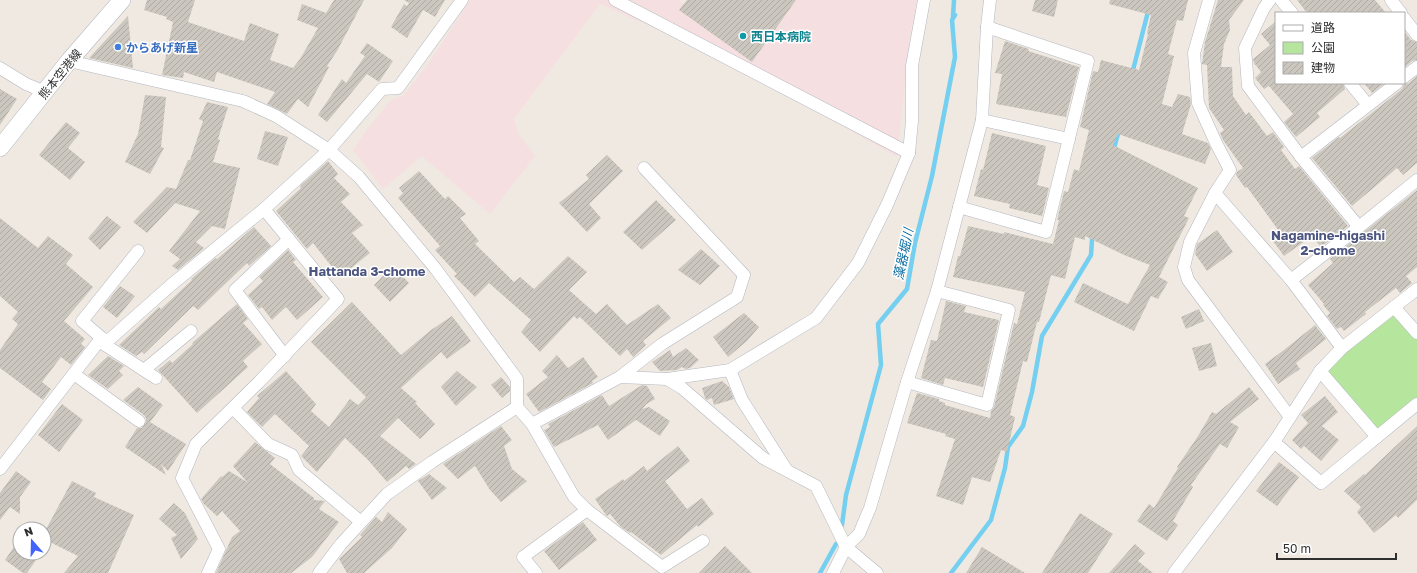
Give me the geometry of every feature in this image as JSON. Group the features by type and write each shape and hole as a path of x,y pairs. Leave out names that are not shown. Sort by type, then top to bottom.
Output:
{"main road":[{"name":"熊本空港線","path":"0,148 69,61 122,0"}],"street":[{"path":"0,468 101,340 110,338 171,285 264,209 329,150 382,90 398,88 462,0"},
{"path":"615,0 909,153"},
{"path":"620,376 667,379 730,370 816,318 858,263 887,206 909,153 912,121 912,66 924,0"},
{"path":"833,573 846,547 859,534 870,508 907,382 938,291 982,120 990,0"},
{"path":"1209,0 1194,53 1198,103 1230,170 1215,193 1190,242 1184,267 1188,280 1290,417"},
{"path":"1270,0 1264,8 1245,48 1248,86 1301,157 1359,227"},
{"path":"1281,0 1291,12"},
{"path":"1391,0 1399,12"},
{"path":"1405,19 1417,35"},
{"path":"959,207 1046,232 1088,61 987,27"},
{"path":"69,61 243,101 276,116 329,150 359,177 435,268 508,366 517,379 516,407 532,424 574,497 587,510 662,567 703,541"},
{"path":"1405,77 1417,67"},
{"path":"0,68 26,84 45,92"},
{"path":"1351,84 1368,105"},
{"path":"1301,157 1396,84"},
{"path":"982,120 1068,140"},
{"path":"532,424 620,376 662,344 737,297 744,276 644,168"},
{"path":"1291,280 1417,180"},
{"path":"1215,193 1291,280 1342,348"},
{"path":"208,573 219,549 182,478 196,444 285,356 338,298 264,209"},
{"path":"285,356 235,290 289,239"},
{"path":"138,251 82,321 101,340 156,378"},
{"path":"1174,573 1274,442 1320,371 1342,348 1417,289"},
{"path":"907,382 987,405 1010,310 938,291"},
{"path":"1394,307 1417,333"},
{"path":"144,370 191,332"},
{"path":"730,370 742,400 786,470"},
{"path":"1320,371 1377,437"},
{"path":"74,374 139,421"},
{"path":"667,379 682,388 763,458 816,486 846,547 877,573"},
{"path":"1274,442 1321,484 1417,404"},
{"path":"319,573 386,494 516,407"},
{"path":"233,408 268,444 292,455 299,470 361,522"},
{"path":"536,573 523,557 587,510"}],"shaded area":[{"path":"470,0 679,0 752,62 796,0 917,0 910,35 897,157 766,82 678,38 600,4 514,119 518,133 535,156 490,214 422,156 383,189 353,150 368,128 391,100 403,96 429,63"}],"green space":[{"path":"1394,307 1417,333 1417,404 1377,437 1320,371"}],"building":[{"path":"147,0 195,0 188,22 244,41 250,23 279,34 270,60 293,68 318,28 297,20 302,4 326,13 334,0 364,0 337,51 327,66 329,67 308,107 298,99 287,114 267,104 275,92 217,72 214,82 184,72 183,78 162,75 173,22 166,19 167,17 144,10"},
{"path":"404,0 445,0 435,17 423,10 407,38 391,27 404,4 407,6 409,3"},
{"name":"西日本病院","path":"687,0 796,0 752,62 679,10"},
{"path":"1035,0 1058,0 1054,17 1032,11"},
{"path":"1110,0 1188,0 1183,21 1177,20 1168,54 1174,56 1162,104 1172,107 1178,94 1190,97 1191,104 1182,134 1208,143 1211,149 1205,164 1118,134 1113,145 1198,188 1184,216 1189,218 1159,277 1168,282 1158,299 1151,296 1134,331 1074,302 1083,283 1128,304 1150,265 1124,255 1085,236 1085,240 1075,237 1065,279 1051,275 1027,362 1023,361 1010,415 1015,417 1007,452 1001,450 990,482 972,477 963,505 936,496 955,439 945,436 946,434 907,423 917,393 939,399 939,401 945,403 945,405 990,418 1014,323 1017,324 1025,292 953,277 958,256 960,256 968,226 1004,234 1004,232 1053,244 1064,191 1068,192 1074,169 1079,171 1089,130 1080,127 1093,71 1098,72 1101,60 1139,70 1148,34 1151,15 1109,4"},
{"path":"1218,0 1244,0 1229,20 1230,30 1224,44 1221,67 1232,67 1233,96 1246,115 1249,112 1267,136 1273,132 1284,147 1281,150 1295,169 1299,166 1348,226 1321,247 1312,236 1284,256 1270,237 1279,231 1247,187 1245,188 1236,175 1237,172 1243,168 1223,140 1220,133 1224,130 1209,108 1207,65 1202,64 1205,42"},
{"path":"1297,0 1375,0 1385,12 1306,12"},
{"path":"128,16 133,68 89,58"},
{"path":"1275,22 1275,84 1343,84 1345,89 1317,113 1320,117 1296,137 1284,122 1293,114 1269,86 1264,89 1255,78 1261,72 1254,63 1253,59 1270,45 1261,34"},
{"path":"1405,32 1411,40 1417,42 1417,60 1412,61 1405,67"},
{"path":"1005,41 1029,49 1028,51 1079,67 1066,117 996,104 1002,74 995,73"},
{"path":"367,43 393,61 379,82 367,74 327,122 318,115 342,79 346,83 365,56 360,53"},
{"path":"1417,76 1417,163 1403,175 1397,168 1352,206 1312,158 1402,89 1404,84 1409,83"},
{"path":"1365,84 1384,84 1372,93"},
{"path":"0,89 17,99 0,125"},
{"path":"145,95 166,97 161,147 164,148 150,174 125,162 138,134"},
{"path":"207,102 228,107 218,139 220,140 213,162 240,168 225,229 212,226 196,242 204,248 178,270 172,266 180,259 169,251 200,211 175,203 147,233 133,222 167,187 176,189 188,160 190,160 203,121 199,119"},
{"path":"66,122 80,133 68,148 85,162 70,180 39,155"},
{"path":"265,131 288,137 278,166 257,159"},
{"path":"992,133 1046,146 1037,185 1049,188 1042,216 1009,208 1010,204 974,196 981,169 983,170"},
{"path":"607,155 623,171 589,204 601,218 587,232 559,203 589,179 586,175"},
{"path":"328,161 338,174 334,178 350,194 341,202 363,225 352,233 370,253 340,277 313,243 307,249 276,211 301,188 301,185"},
{"path":"419,171 445,199 448,196 466,214 460,218 479,241 475,244 514,282 520,277 534,289 568,256 587,272 569,290 596,314 607,304 627,325 658,304 671,318 643,341 646,345 633,357 627,349 620,356 580,317 577,319 574,316 540,352 521,332 531,320 489,283 475,297 454,276 457,274 435,250 440,246 398,198 403,193 399,188"},
{"path":"1417,190 1417,267 1406,276 1412,283 1400,293 1396,288 1365,312 1366,314 1344,331 1341,327 1337,329 1327,316 1330,313 1308,285 1333,263 1330,259"},
{"path":"656,200 676,220 642,250 623,232"},
{"path":"107,216 121,227 100,250 88,238"},
{"path":"0,218 38,248 48,236 73,255 66,264 93,287 64,321 85,339 81,344 85,347 71,365 61,357 42,382 51,389 43,400 0,368 0,350 18,324 12,319 18,312 0,296"},
{"path":"254,227 271,246 249,266 247,263 198,310 193,306 144,354 142,352 136,356 119,345 159,307 161,309 192,280 191,279"},
{"path":"1217,230 1233,252 1207,271 1195,254 1197,244"},
{"path":"701,249 720,266 700,285 678,270"},
{"path":"288,250 296,260 293,262 323,297 297,320 286,307 272,320 262,307 259,309 248,295 263,281 259,277"},
{"path":"393,266 409,283 390,302 374,285"},
{"path":"120,286 135,296 117,318 103,307"},
{"path":"946,301 966,306 964,312 999,320 983,387 945,378 943,385 921,378 931,340 937,341"},
{"path":"352,302 401,355 431,330 452,316 471,341 447,359 441,352 401,388 417,402 415,403 435,424 420,439 398,418 380,436 416,464 409,469 406,466 387,482 368,460 345,438 317,472 301,456 309,446 275,414 262,427 247,412 259,398 257,396 286,371 316,404 311,411 329,427 350,399 358,405 366,397 311,342"},
{"path":"237,304 248,319 243,323 262,344 243,361 248,367 197,413 158,370 170,360 172,363 193,344 192,343"},
{"path":"1199,309 1204,321 1186,329 1181,317"},
{"path":"744,313 759,327 747,341 728,357 713,337"},
{"path":"1315,325 1326,339 1296,363 1300,369 1278,384 1265,364"},
{"path":"1211,343 1217,366 1199,371 1192,348"},
{"path":"686,348 699,360 690,368 685,369 682,367 677,370 660,371 652,362 670,350 673,357"},
{"path":"557,355 568,368 583,357 598,377 592,381 593,383 539,412 526,394 548,377 542,371"},
{"path":"108,356 124,366 119,371 123,375 108,389 88,375"},
{"path":"457,371 477,387 456,406 441,387"},
{"path":"501,377 510,387 510,391 502,398 491,385"},
{"path":"722,381 729,387 734,399 714,405 712,398 707,400 705,398 702,388"},
{"path":"642,385 647,386 655,399 645,405 642,409 649,407 670,421 660,436 636,420 608,440 598,425 554,447 544,430 550,427 548,424 602,395 609,406"},
{"path":"138,387 163,405 150,422 186,444 168,471 161,464 166,475 125,447 137,428 142,428 146,422 144,415 123,400"},
{"path":"1249,387 1259,399 1230,422 1239,427 1227,448 1220,444 1191,485 1193,487 1173,521 1178,525 1167,541 1137,521 1149,504 1154,508 1178,468 1177,467 1212,412 1216,414"},
{"path":"1325,396 1338,412 1322,426 1339,440 1321,461 1304,446 1301,449 1292,440 1308,423 1301,415"},
{"path":"62,404 83,420 59,452 38,435"},
{"path":"501,426 512,440 504,446 512,469 527,481 501,502 490,490 475,466 458,479 443,464"},
{"path":"1417,426 1417,500 1398,518 1396,515 1374,533 1357,512 1361,507 1344,491 1364,474 1365,475"},
{"path":"255,442 275,458 270,464 314,498 314,500 325,501 319,509 339,522 312,557 291,573 216,573 232,537 240,531 222,511 217,516 204,504 201,499 221,476 222,477 229,471 247,482 233,466"},
{"path":"678,446 690,461 665,481 687,509 702,498 714,514 698,527 697,525 661,555 631,532 630,533 621,527 610,514 607,516 595,499 623,479 624,481 644,466 647,471"},
{"path":"1279,462 1299,477 1277,506 1256,491"},
{"path":"16,471 31,482 20,497 20,514 10,507 0,520 0,493"},
{"path":"429,474 447,488 432,500 418,481"},
{"path":"72,481 96,493 94,497 134,515 108,573 64,573 78,556 52,543 52,521 50,521"},
{"path":"174,503 185,513 198,539 181,559 171,538 177,535 159,519"},
{"path":"388,512 407,529 392,548 364,573 347,573 339,559 362,537 360,535 376,517 382,522"},
{"path":"1080,513 1113,534 1088,573 1042,573"},
{"path":"583,522 597,540 559,570 544,551"},
{"path":"1135,544 1145,553 1138,561 1153,573 1109,573"},
{"path":"725,546 752,573 699,573"},
{"path":"982,547 1025,573 966,573"},
{"path":"12,550 12,561 35,561 27,573 23,573 5,560"}],"waterway":[{"name":"藻器堀川","path":"842,525 846,495 881,365 878,324 907,289 915,243 932,176 955,57 952,20 955,15 953,16 954,0"},
{"path":"1132,74 1151,0"},
{"path":"1113,152 1119,130"},
{"path":"951,573 991,520 1005,468 1008,447 1023,426 1032,392 1042,336 1091,255 1093,234"},
{"name":"藻器堀川","path":"820,573 836,544"}],"place":[{"name":"西日本病院","path":"743,36"},
{"name":"からあげ新星","path":"118,47"}],"district":[{"name":"Nagamine-higashi 2-chome","path":"1328,242"},
{"name":"Hattanda 3-chome","path":"367,271"}]}
